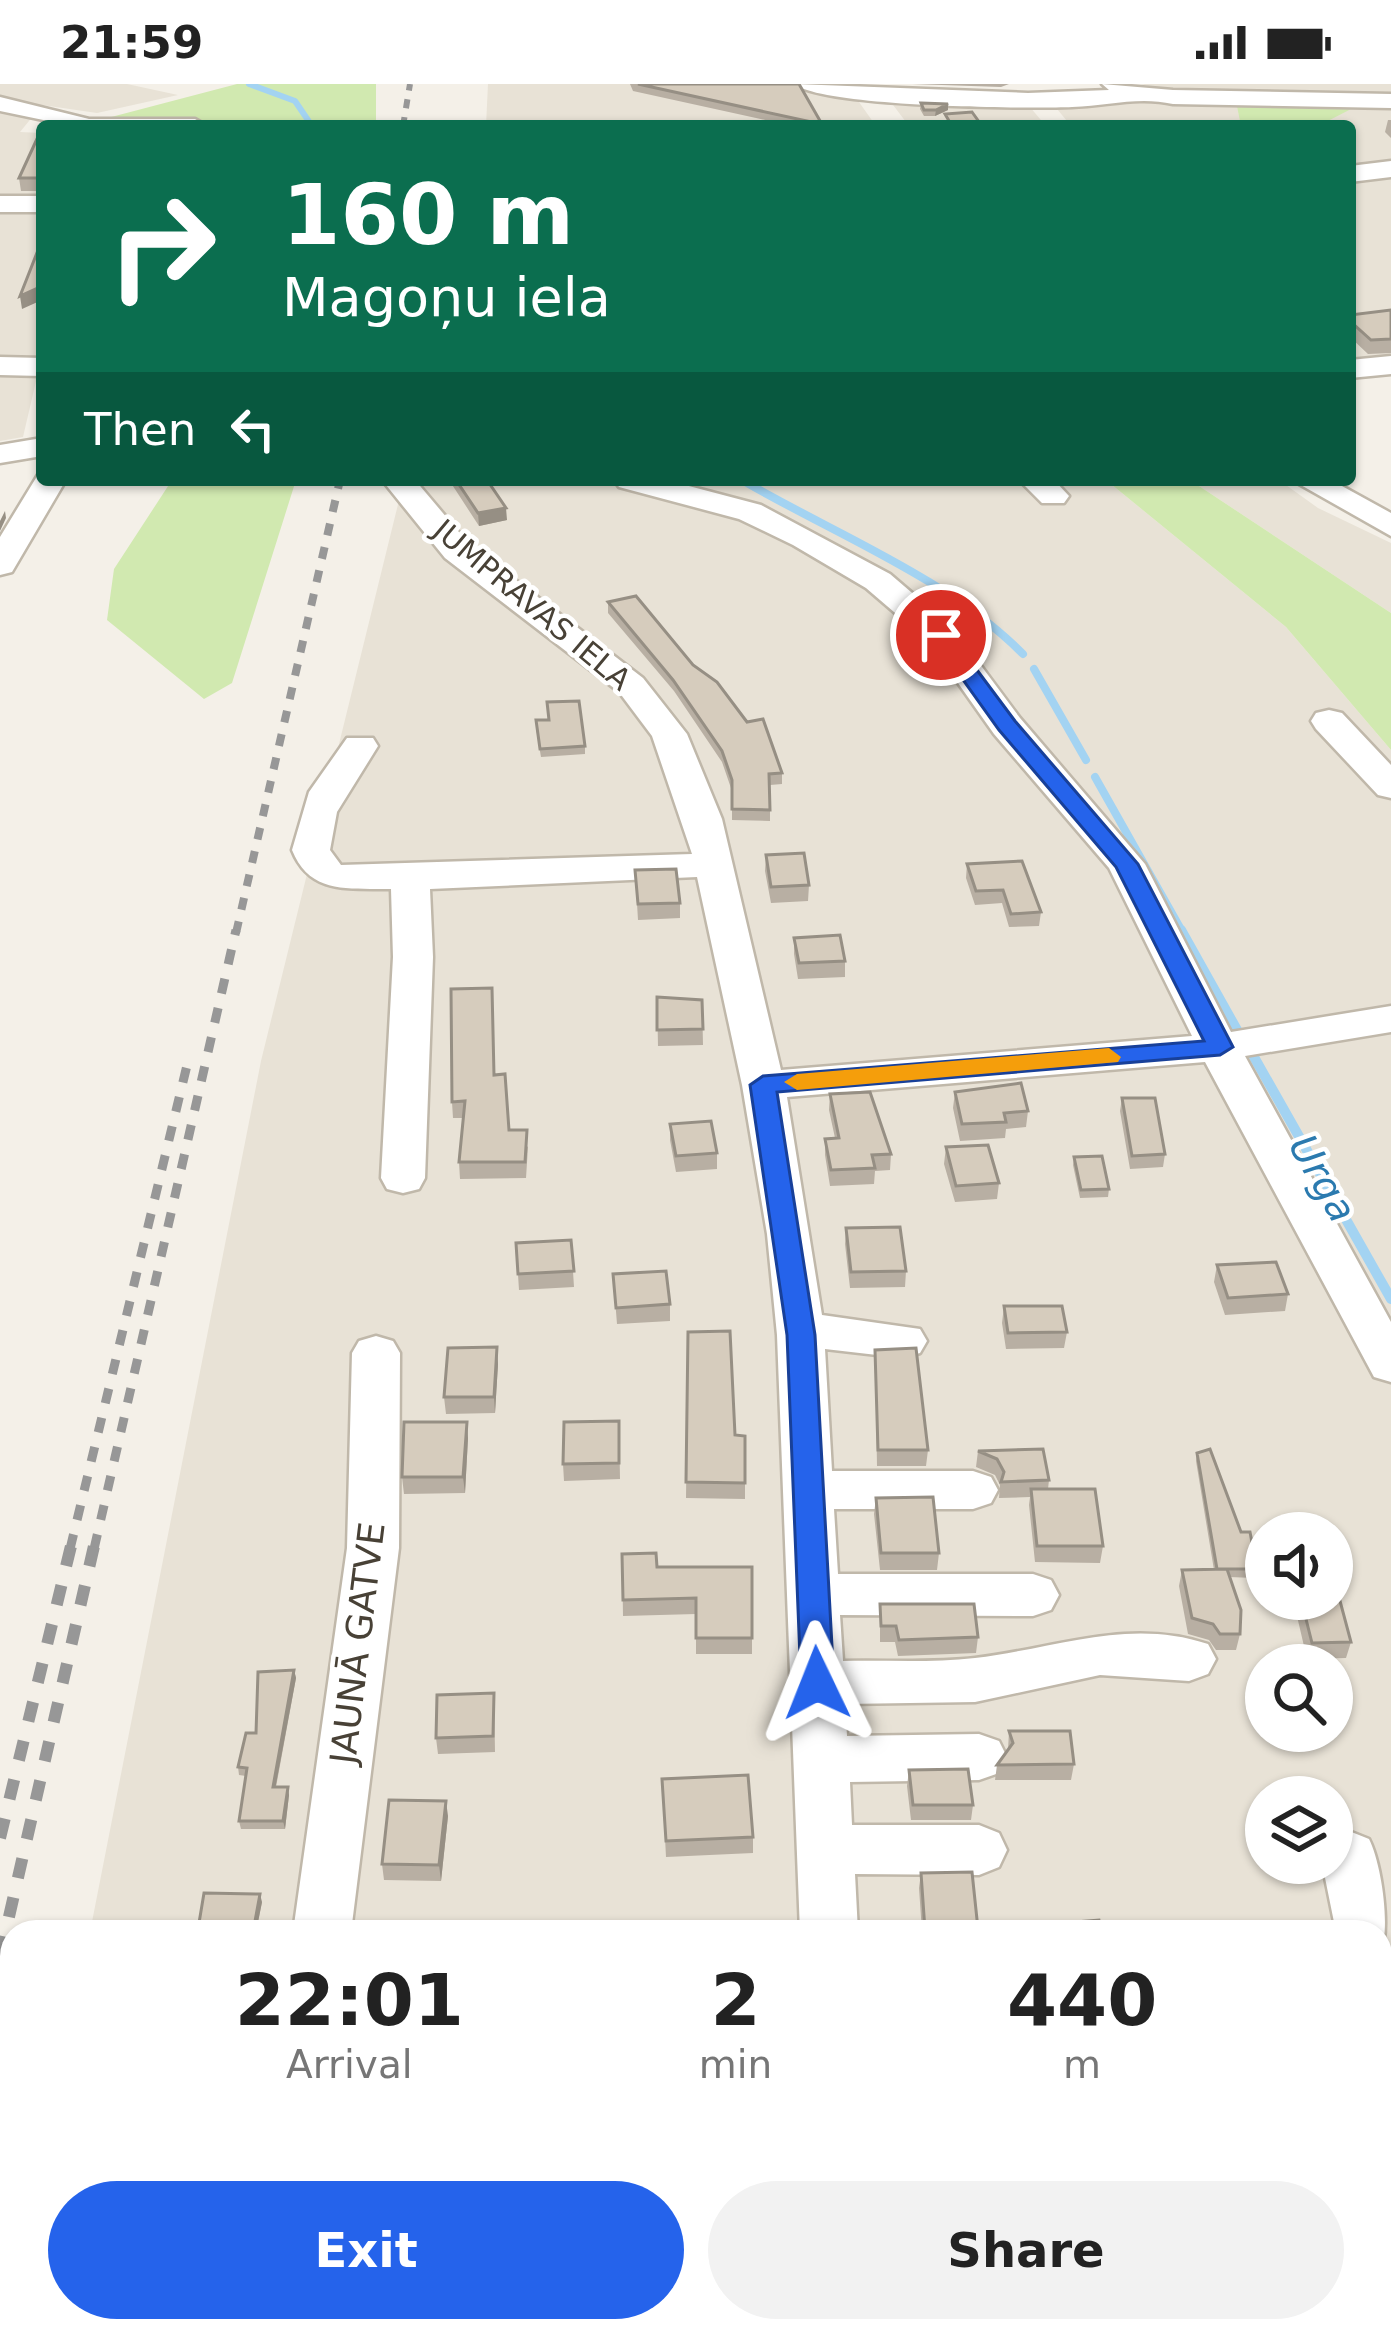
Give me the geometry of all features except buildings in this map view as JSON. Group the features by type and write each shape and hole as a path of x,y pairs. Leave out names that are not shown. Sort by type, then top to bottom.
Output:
{"street":[{"path":"807,84 1039,98 1117,97 1126,88 1205,99 1391,101"},
{"path":"868,88 887,120"},
{"path":"1039,98 1057,120"},
{"path":"0,104 77,120"},
{"path":"0,126 36,127"},
{"path":"1356,173 1391,169"},
{"path":"0,204 36,204"},
{"path":"1356,368 1391,364"},
{"path":"0,366 36,367"},
{"path":"0,454 36,448"},
{"path":"0,565 46,486"},
{"name":"JUMPRAVAS IELA","path":"403,486 457,551 631,685 650,707 688,772 763,1085 801,1335 829,1920"},
{"path":"652,486 750,512 844,559 928,621 999,662 997,673 982,685 1007,726 1126,864 1391,1365"},
{"path":"1319,486 1391,526"},
{"path":"1329,721 1391,787"},
{"path":"360,746 325,789 312,841 321,871 348,879 713,865"},
{"path":"404,1178 413,957 410,878"},
{"path":"763,1085 1220,1047 1391,1019"},
{"path":"801,1335 832,1331 902,1341"},
{"name":"JAUNĀ GATVE","path":"324,1920 373,1548 376,1352"},
{"path":"810,1490 973,1490"},
{"path":"814,1594 1034,1595"},
{"path":"817,1683 975,1680 1100,1654 1189,1659"},
{"path":"820,1759 979,1756"},
{"path":"826,1849 979,1850"},
{"path":"1353,1874 1363,1920"}],"shaded area":[{"path":"0,84 127,84 178,95 97,113 42,105 20,132 36,133 36,359 0,358"},
{"path":"488,84 857,84 854,95 872,120 486,120"},
{"path":"1141,84 1391,84 1391,94 1166,91"},
{"path":"887,97 1024,100 1041,120 904,120"},
{"path":"1053,104 1391,107 1391,165 1356,168 1356,120 1066,120"},
{"path":"1391,173 1391,358 1356,362 1356,176"},
{"path":"0,376 36,377 23,437 0,441"},
{"path":"403,486 1113,486 1286,627 1391,750 1391,1920 92,1920 261,1061"},
{"path":"1199,486 1287,486 1318,508 1391,543 1391,613"}],"green space":[{"path":"237,84 376,84 376,120 100,120"},
{"path":"1237,106 1355,107 1330,120 1240,120"},
{"path":"168,486 294,486 232,683 204,699 107,620 114,569"},
{"path":"1113,486 1199,486 1391,613 1391,750 1286,627"}],"waterway":[{"name":"Urga","path":"249,84 295,101 308,120"},
{"path":"753,486 925,579 1023,654"},
{"name":"Urga","path":"1034,669 1086,760"},
{"name":"Urga","path":"1095,777 1183,933"},
{"name":"Urga","path":"1181,930 1237,1030"},
{"name":"Urga","path":"1254,1057 1391,1299"}],"railway":[{"path":"404,120 410,84"},
{"path":"236,933 339,486"},
{"path":"94,1549 236,930"},
{"path":"70,1549 189,1057"},
{"path":"0,1838 71,1546"},
{"path":"8,1920 94,1546"}],"slow traffic":[{"path":"797,1082 1109,1057"}],"route":[{"path":"817,1683 801,1335 790,1234 763,1085 1220,1047 1126,864 1097,824 1007,726 982,685 941,635"}]}
